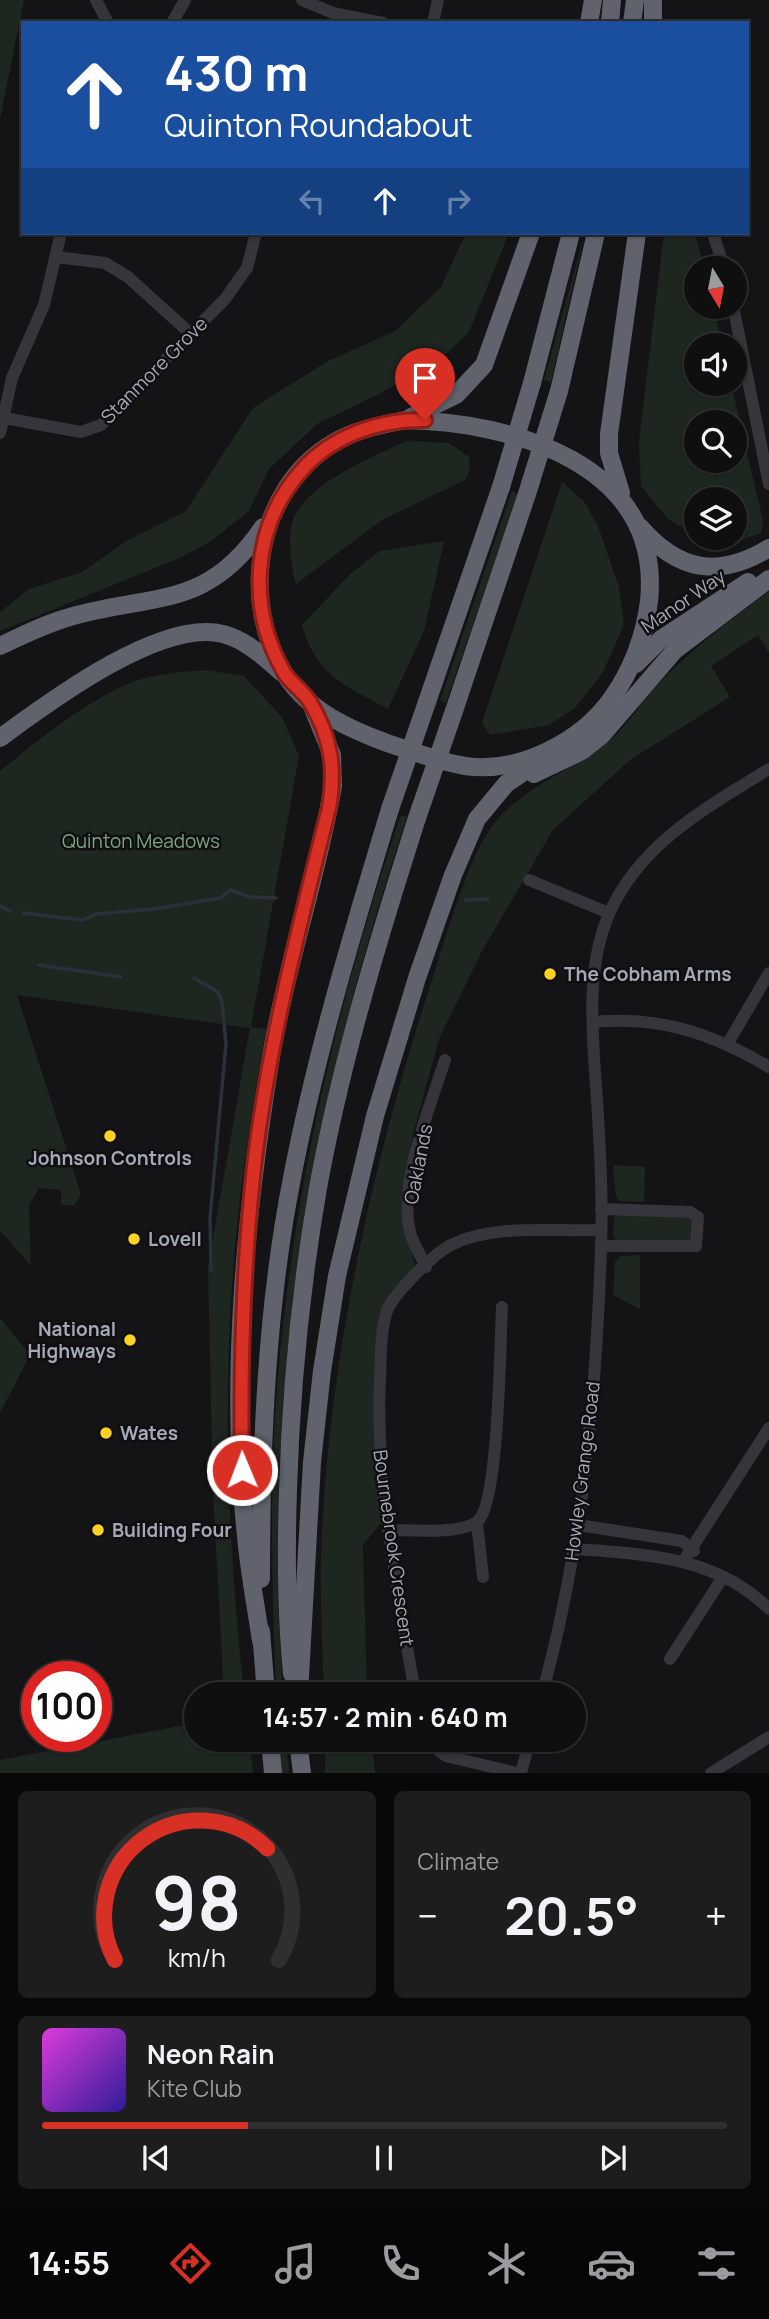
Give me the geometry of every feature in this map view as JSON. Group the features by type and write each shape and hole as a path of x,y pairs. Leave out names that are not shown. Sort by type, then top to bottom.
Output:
{"highway":[{"path":"589,21 593,0"},
{"path":"610,21 612,0"},
{"path":"632,21 635,0"},
{"path":"653,0 653,21"},
{"path":"0,646 34,629 71,617 171,597 209,583 244,554 298,474 312,458 334,442 405,419 456,396 484,365 530,235"},
{"path":"261,1641 264,1412 278,1266 291,1180 320,1054 390,809 501,487 533,383 570,235"},
{"path":"292,1682 286,1556 290,1420 306,1268 338,1096 373,957 559,391 596,235"},
{"path":"300,1682 312,1462 337,1276 375,1116 417,978 477,819 516,776 583,732 600,716 627,675 648,616 651,584 648,563 634,519 623,500 609,453 608,434 637,235"},
{"path":"405,419 444,421 529,441 587,467 623,500"},
{"path":"271,516 260,559 260,591 269,638 286,676"},
{"name":"Manor Way","path":"634,519 656,545 673,558 693,565 735,565 769,548"},
{"name":"Manor Way","path":"627,675 644,653 661,639 769,570"},
{"path":"495,798 582,751 602,735 675,650 769,579"},
{"path":"0,738 60,695 139,651 178,635 198,631 224,634 255,649 309,700 354,730 464,766 495,766 561,746"},
{"path":"265,1682 243,1494 240,1371 242,1300 254,1166 274,1042 333,786 334,769 327,738 309,700"},
{"path":"271,1752 273,1773"},
{"path":"299,1752 302,1773"}],"street":[{"path":"96,0 107,21"},
{"path":"173,21 185,0"},
{"path":"302,0 334,13 373,21"},
{"path":"434,21 439,0"},
{"path":"0,433 12,378 44,305 61,235"},
{"name":"Stanmore Grove","path":"4,418 81,432 101,425 225,299 247,268 255,235"},
{"path":"714,235 720,256"},
{"path":"56,257 104,263 128,277 191,334"},
{"path":"736,319 769,484"},
{"name":"Howley Grange Road","path":"545,1682 554,1651 578,1525 595,1359 601,1209 593,1022 594,969 609,914 634,872 667,836 769,769"},
{"path":"529,880 609,914"},
{"path":"728,1043 769,973"},
{"path":"593,1022 626,1020 663,1024 728,1043 769,1067"},
{"name":"Oaklands","path":"426,1266 411,1235 407,1216 417,1146 445,1059"},
{"path":"601,1209 690,1212 698,1217 696,1246 601,1246"},
{"name":"Bournebrook Crescent","path":"413,1682 388,1531 379,1441 383,1334 393,1299 449,1247 473,1237 601,1230"},
{"path":"388,1531 435,1531 477,1523 485,1513 490,1494 502,1307"},
{"path":"684,1560 769,1428"},
{"path":"477,1523 483,1577"},
{"path":"578,1525 682,1541 691,1547 707,1568"},
{"path":"574,1549 684,1560 723,1577 759,1599 769,1609"},
{"path":"670,1659 723,1577"},
{"path":"711,1773 769,1737"},
{"path":"440,1752 478,1766 519,1773 526,1752"}],"green space":[{"path":"0,0 24,0 0,119"},
{"path":"465,235 508,235 469,332 444,356 381,393 317,424 269,469 249,511 211,541 182,557 0,631 0,612 29,589 82,572 128,540 186,511 253,408 328,361 395,331 441,287"},
{"path":"584,235 585,235 551,382 544,380"},
{"path":"664,235 696,235 701,256 684,256 684,319 716,319 719,333 684,333 684,396 734,396 737,410 684,410 684,473 747,473 747,452 763,521 761,533 747,538 747,487 684,487 684,528 668,519 641,486 639,441"},
{"path":"406,441 449,443 469,457 470,470 465,480 382,520 296,584 290,539 292,522 304,502 345,471"},
{"path":"562,482 584,501 598,526 619,587 624,625 603,672 575,708 549,725 490,735 482,723"},
{"path":"512,491 518,494 446,703 440,701"},
{"path":"444,541 424,631 388,709 346,686 324,668 315,656 302,625 350,574 380,551"},
{"path":"769,591 769,653 758,635 711,666 730,697 630,760 553,830 482,951 439,1039 412,1138 404,1222 416,1269 385,1305 374,1408 381,1523 363,1545 367,1682 324,1682 322,1530 335,1390 346,1321 374,1182 392,1114 464,883 480,846 499,817 528,793 609,741 671,671"},
{"name":"Quinton Meadows","path":"205,670 244,676 282,717 299,756 251,1027 266,1029 242,1179 230,1324 229,1482 234,1589 243,1682 223,1682 213,1493 208,1267 250,1028 17,995 81,1194 74,1206 61,1204 61,1190 39,1188 29,1206 31,1266 0,1230 0,771 76,713 108,693 135,681"},
{"path":"401,815 407,817 373,926 344,1034 319,1142 300,1249 287,1358 279,1467 278,1579 282,1682 276,1682 272,1503 277,1387 284,1314 306,1169 321,1097 357,955"},
{"path":"613,1165 645,1167 644,1202 619,1201 616,1197"},
{"path":"614,1217 690,1218 694,1222 694,1238 689,1241 617,1242 613,1235"},
{"path":"640,1255 640,1309 613,1295 615,1262 621,1256"},
{"path":"0,1318 30,1355 0,1413"},
{"path":"184,1725 184,1752 250,1752 253,1773 0,1773 0,1760 42,1752 112,1752 112,1739"},
{"path":"280,1752 287,1752 289,1773 282,1773"},
{"path":"325,1752 373,1752 375,1773 325,1773"}],"waterway":[{"path":"23,913 83,920 96,914 154,909 221,898 230,890 251,897 276,898"},
{"path":"466,900 488,899"},
{"path":"0,906 10,911"},
{"path":"39,965 121,977"},
{"path":"194,978 218,992 222,1002 226,1044 210,1218 211,1270"}],"place":[{"name":"The Cobham Arms","path":"550,974"},
{"name":"Johnson Controls","path":"110,1136"},
{"name":"Lovell","path":"134,1239"},
{"name":"National Highways","path":"130,1340"},
{"name":"Wates","path":"106,1433"},
{"name":"Building Four","path":"98,1530"}],"route":[{"path":"242,1470 242,1300 254,1166 274,1042 329,808 334,769 327,738 309,700 286,676 269,638 262,614 258,574 260,559 271,516 281,496 312,458 334,442 368,429 405,419 425,420"}]}
